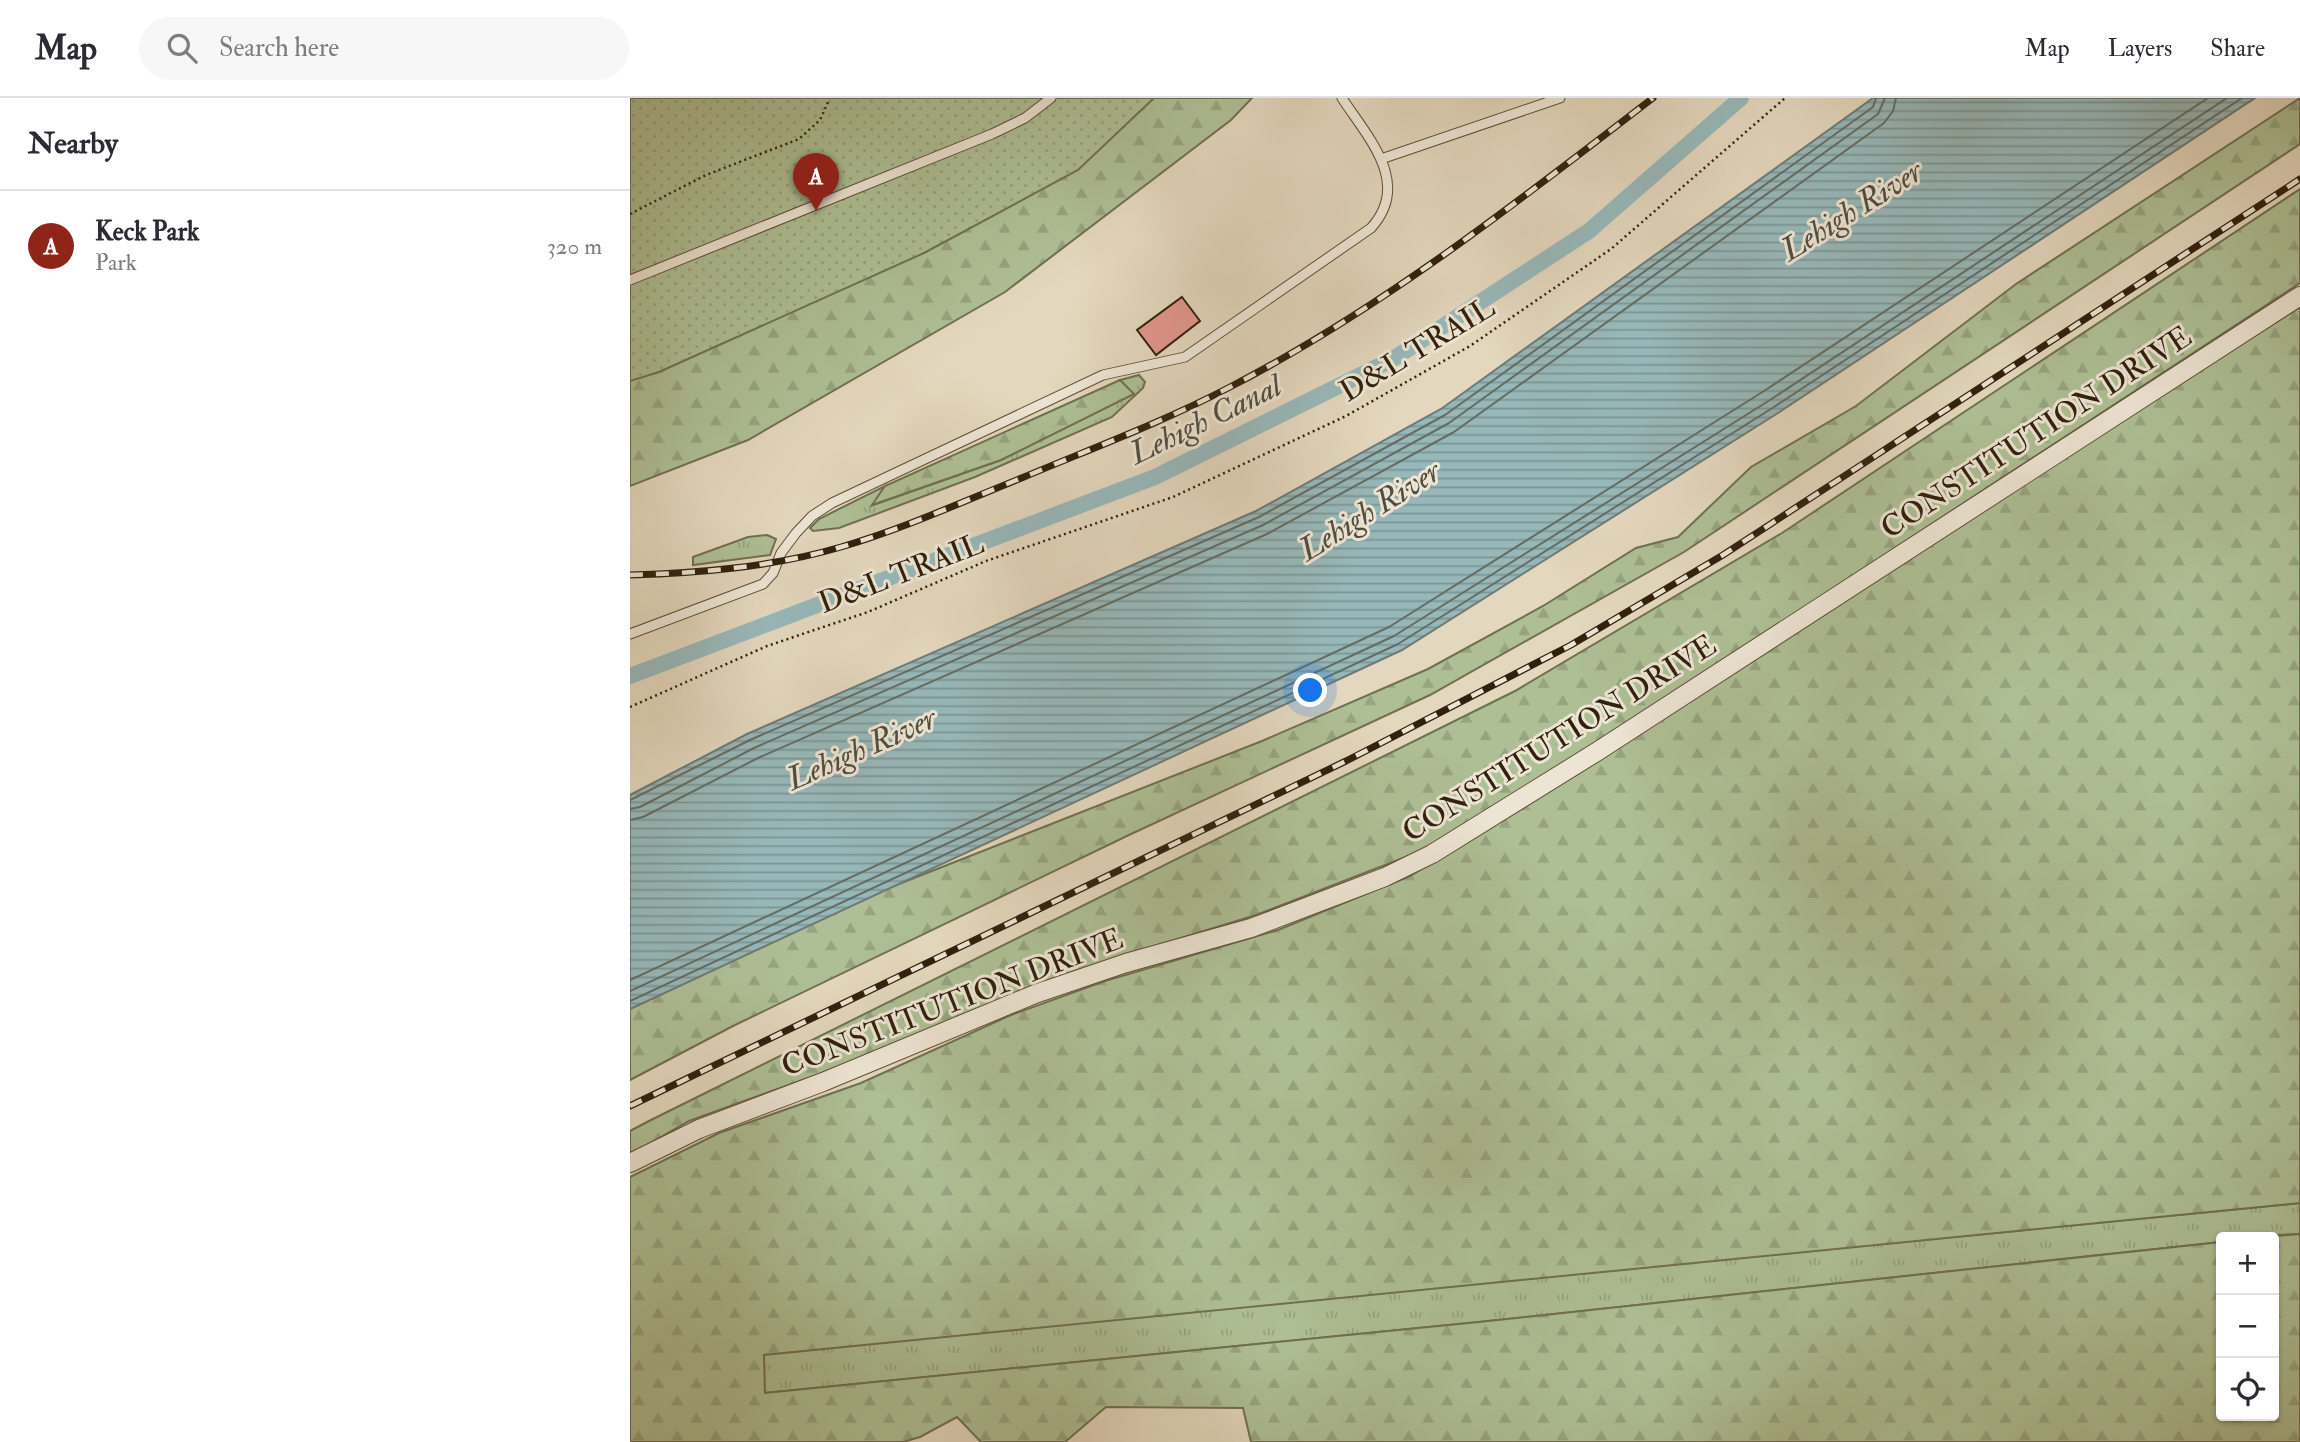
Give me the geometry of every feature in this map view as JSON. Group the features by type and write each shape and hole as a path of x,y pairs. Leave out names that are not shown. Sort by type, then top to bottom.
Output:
{"street":[{"name":"CONSTITUTION DRIVE","path":"630,1163 699,1129 823,1082 1035,994 1126,963 1251,928 1384,877 1432,854 1576,765 2300,296"}],"lane":[{"path":"630,280 992,134 1025,118 1051,98"},
{"path":"630,634 763,584 773,573 781,553 812,516 884,476 1103,375 1185,357 1371,228 1389,201 1381,159 1342,98"},
{"path":"1381,159 1560,98"}],"path":[{"name":"D&L TRAIL","path":"630,707 767,646 868,611 986,561 1173,497 1346,416 1470,346 1611,249 1785,98"},
{"path":"630,214 706,174 799,139 820,120 829,100"}],"green space":[{"path":"630,98 1154,98 1078,170 924,253 659,372 630,381"},
{"path":"1075,98 1252,98 1231,120 1005,292 748,440 630,486 630,307"},
{"path":"2300,98 2300,144 1684,552 1430,695 1129,835 733,1026 630,1080 630,1009 876,893 1262,741 1428,669 1543,606 1636,548 1678,537 1751,467 1856,406 2016,284"},
{"path":"2300,189 2300,283 1649,709 1429,848 1256,915 1132,953 841,1066 689,1121 630,1155 630,1131 649,1121 1515,691 1782,533"},
{"path":"2300,307 2300,1203 764,1355 765,1393 1479,1322 2216,1243 2216,1421 2279,1421 2279,1236 2300,1234 2300,1442 1251,1442 1243,1408 1106,1407 1065,1442 981,1442 957,1417 920,1437 903,1442 630,1442 630,1177 719,1133 861,1083 1011,1015 1105,981 1278,930 1410,876 1590,766 2106,429"},
{"path":"1139,375 1145,382 1143,388 1112,417 975,477 839,528 813,531 810,528 819,519 885,486 873,505 1001,460 1133,394 1120,380"},
{"path":"1120,380 1134,394 1001,460 872,505 885,486"},
{"path":"767,535 776,539 770,555 693,565 693,557 748,537"},
{"path":"2300,1203 2300,1234 2216,1232 2216,1243 1479,1322 764,1393 764,1354"}],"water":[{"name":"Lehigh River","path":"1873,98 2255,98 1778,413 1402,650 630,1009 630,795 747,734 1256,511 1441,409"}],"building":[{"path":"1182,297 1200,321 1156,355 1137,330"}],"waterway":[{"name":"Lehigh Canal","path":"630,676 1155,477 1393,359 1589,231 1741,98"}],"railway":[{"path":"630,575 736,568 789,560 841,547 933,514 1179,412 1287,356 1395,288 1500,214 1653,98"},
{"path":"630,1106 1346,761 1571,645 1723,555 2300,179"}],"place":[{"name":"Keck Park","path":"816,211"}]}
